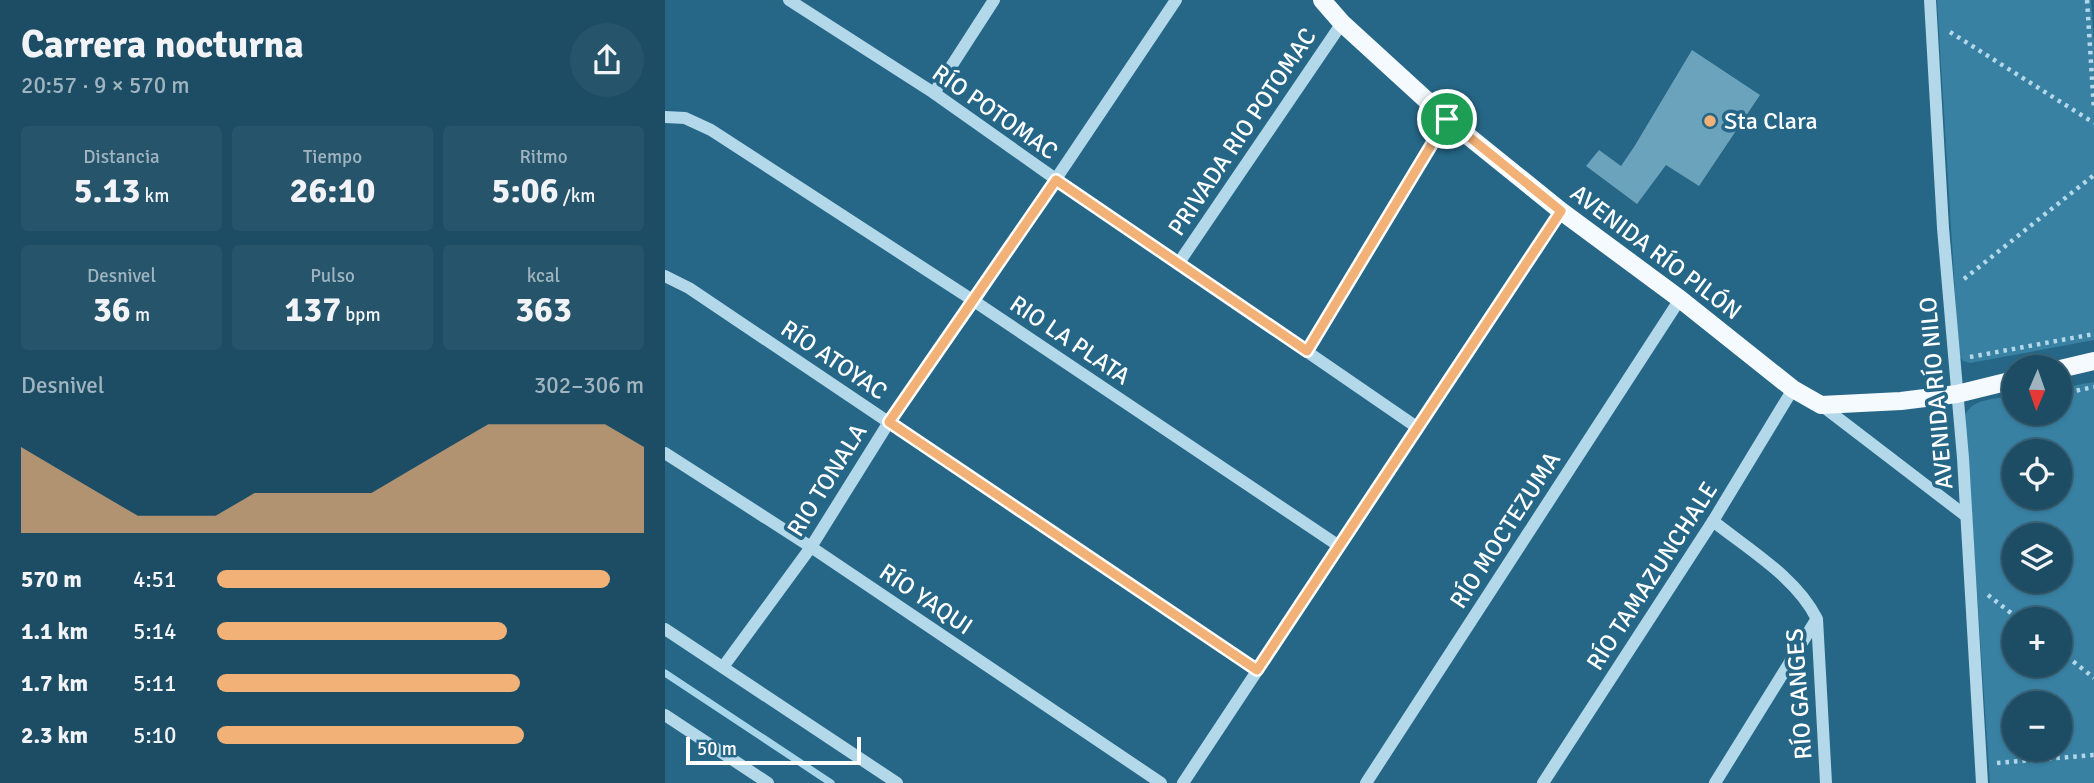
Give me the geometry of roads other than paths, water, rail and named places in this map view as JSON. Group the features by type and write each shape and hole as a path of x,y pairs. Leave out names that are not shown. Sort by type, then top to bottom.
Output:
{"main road":[{"name":"AVENIDA RÍO PILÓN","path":"1322,0 1342,23 1447,119 1561,211 1680,299 1793,389 1821,405"},
{"path":"2072,366 2094,361"},
{"path":"1821,405 1901,401 1957,394 2002,383"}],"street":[{"name":"RÍO POTOMAC","path":"789,0 934,93 1417,428"},
{"path":"934,93 994,0"},
{"name":"RIO TONALA","path":"723,667 811,547 889,422 1177,0"},
{"name":"AVENIDA RÍO NILO","path":"1930,0 1943,228 1966,516 1982,783"},
{"name":"PRIVADA RIO POTOMAC","path":"1178,264 1342,23"},
{"name":"RIO LA PLATA","path":"665,117 685,118 711,130 974,301 1339,546"},
{"path":"1307,351 1447,119"},
{"path":"1183,783 1561,211"},
{"name":"RÍO ATOYAC","path":"665,276 689,288 1257,670"},
{"name":"RÍO MOCTEZUMA","path":"1366,783 1680,299"},
{"name":"RÍO TAMAZUNCHALE","path":"1543,783 1713,521 1793,389"},
{"path":"1821,405 1966,516"},
{"name":"RÍO YAQUI","path":"665,453 811,547 1161,783"},
{"name":"RÍO GANGES","path":"1713,521 1797,590 1817,619 1826,783"},
{"path":"1714,783 1817,619"},
{"path":"665,629 897,783"},
{"path":"665,715 768,783"}],"waterway":[{"path":"665,673 831,783"}],"place":[{"name":"Sta Clara","path":"1710,121"}]}
